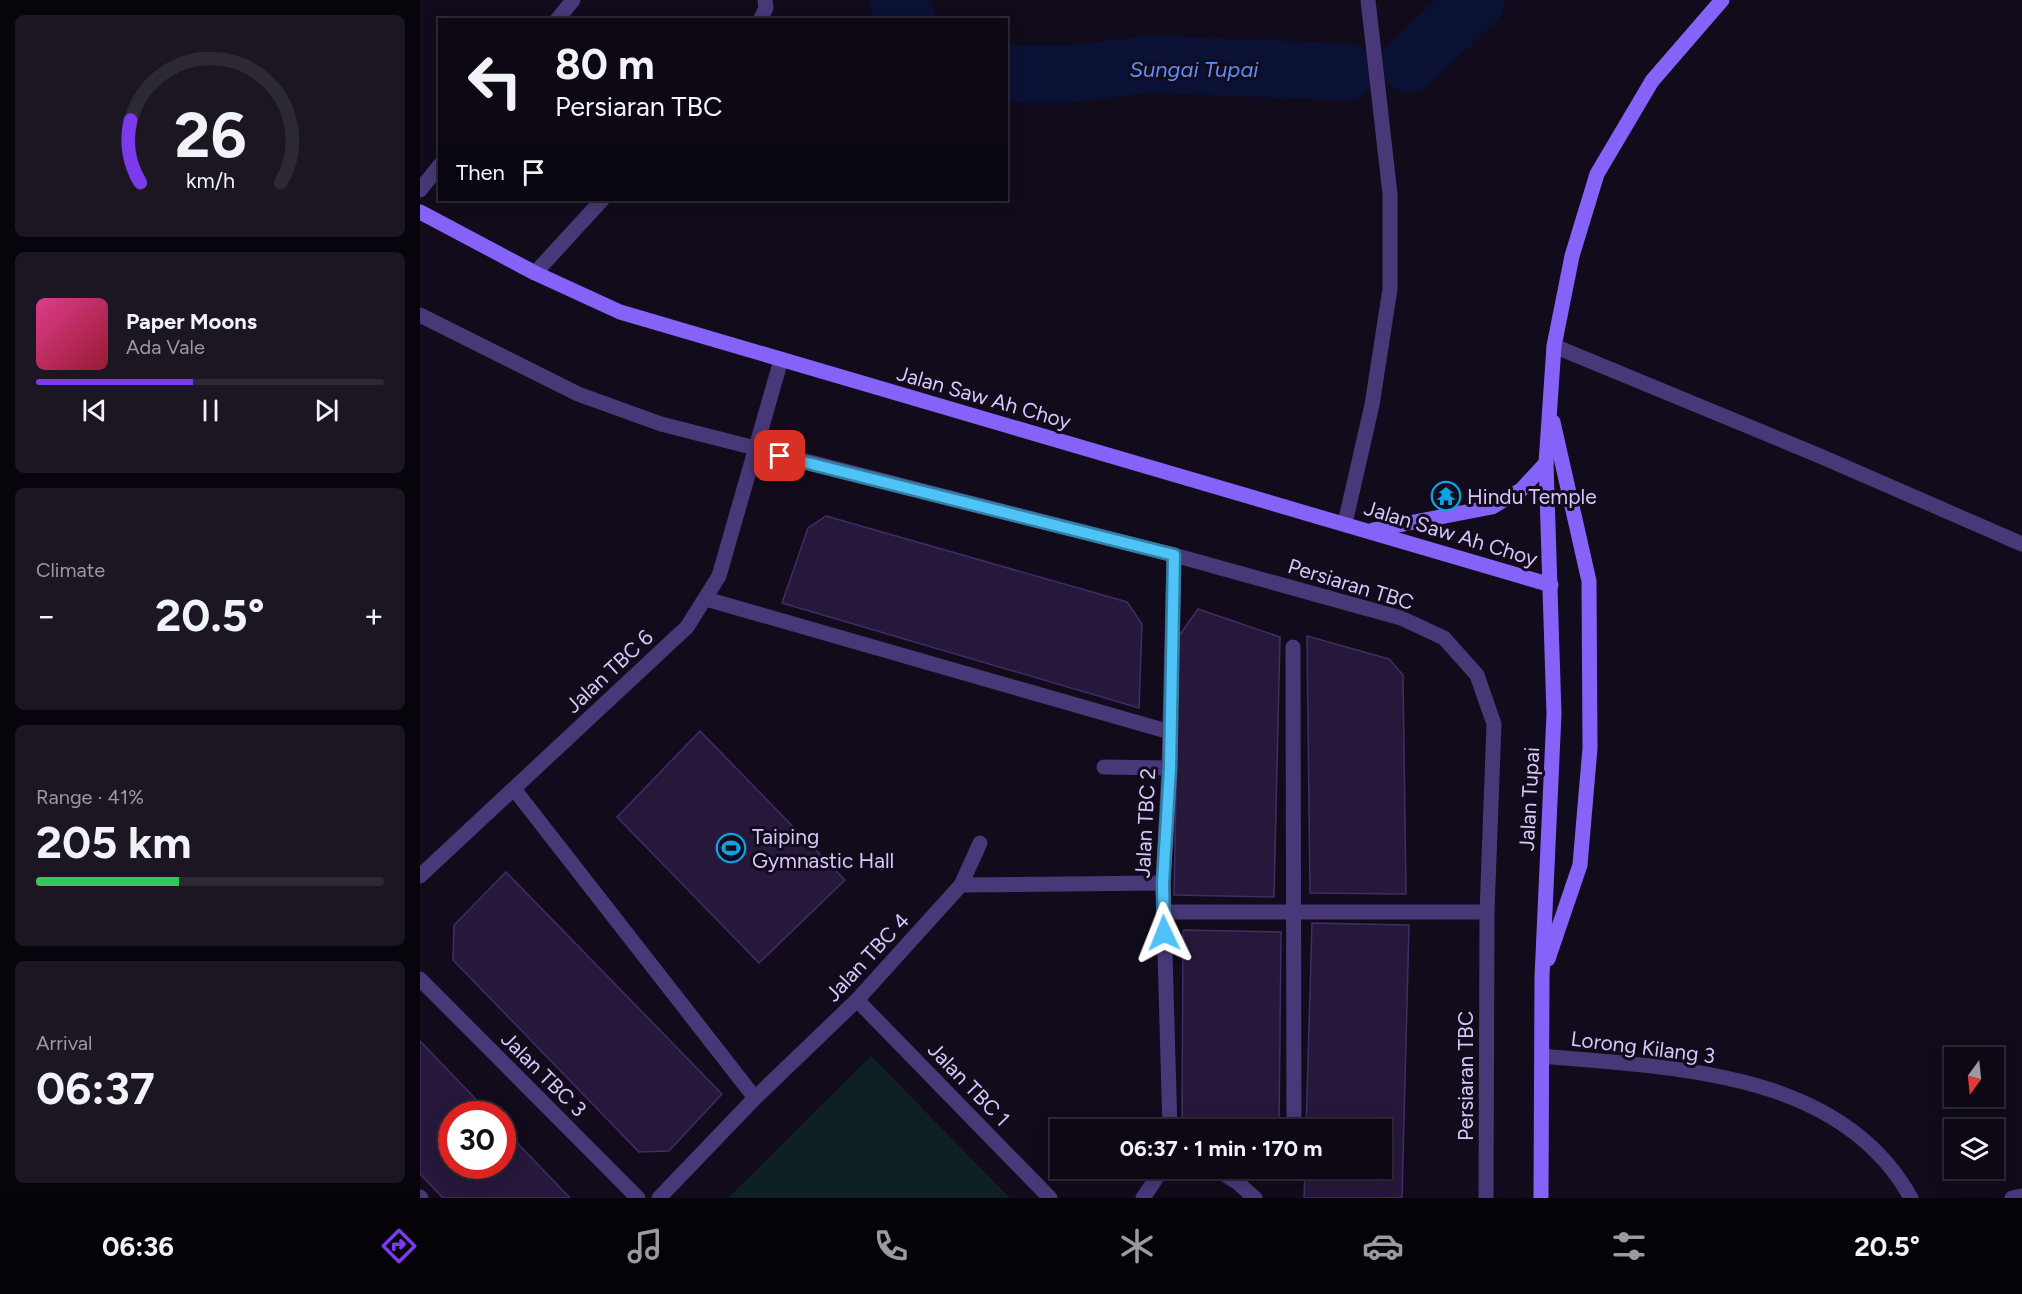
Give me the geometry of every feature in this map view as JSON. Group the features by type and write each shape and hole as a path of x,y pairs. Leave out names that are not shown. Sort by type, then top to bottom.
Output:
{"street":[{"path":"559,18 573,0"},
{"path":"761,18 766,8 765,0"},
{"path":"1345,523 1372,405 1390,289 1390,194 1368,0"},
{"path":"1542,976 1580,866 1590,748 1589,581 1548,402 1554,346 1572,256 1597,174 1652,81 1722,0"},
{"path":"420,190 438,168"},
{"path":"535,273 601,201"},
{"name":"Jalan Saw Ah Choy","path":"420,212 535,273 620,312 1370,530 1551,585"},
{"name":"Persiaran TBC","path":"420,315 578,394 661,424 1174,555 1401,618 1444,638 1477,675 1494,724 1487,912 1486,1198"},
{"path":"1554,346 1820,456 2022,544"},
{"name":"Jalan TBC 6","path":"420,876 687,627 719,576 781,360"},
{"name":"Jalan Tupai","path":"1541,1198 1542,976 1554,714 1546,463 1548,402"},
{"path":"1370,530 1492,507 1521,490 1546,463"},
{"name":"Jalan TBC 2","path":"1170,1119 1163,883 1170,768 1174,555"},
{"path":"706,599 1170,732"},
{"path":"1293,647 1294,1119"},
{"path":"1104,767 1170,768"},
{"path":"514,789 755,1098"},
{"name":"Jalan TBC 4","path":"659,1198 755,1098 857,1000 961,885 980,843"},
{"path":"961,885 1163,883"},
{"path":"1163,912 1487,912"},
{"name":"Jalan TBC 3","path":"420,979 638,1198"},
{"name":"Jalan TBC 1","path":"857,1000 1050,1198"},
{"name":"Lorong Kilang 3","path":"1542,1056 1692,1071 1759,1087 1818,1108 1860,1135 1898,1175 1911,1198"},
{"path":"1143,1198 1156,1179"},
{"path":"1232,1179 1255,1198"},
{"path":"2012,1198 2022,1196"}],"shaded area":[{"path":"871,1056 1010,1198 728,1198"}],"building":[{"path":"826,516 1127,602 1142,624 1139,708 782,603 808,528"},
{"path":"1198,609 1280,637 1274,897 1174,895 1179,636"},
{"path":"1307,636 1389,659 1403,675 1406,894 1310,893"},
{"name":"Taiping Gymnastic Hall","path":"700,731 845,880 759,963 617,817"},
{"path":"506,872 722,1094 669,1151 639,1152 453,960 454,925"},
{"path":"1312,923 1409,925 1402,1198 1304,1198 1305,1179 1392,1179 1392,1119 1306,1119"},
{"path":"1183,930 1281,932 1279,1119 1182,1119"},
{"path":"420,1041 478,1101 438,1101 438,1179 516,1179 516,1142 570,1198 443,1198 420,1174"}],"waterway":[{"name":"Sungai Tupai","path":"897,0 907,18"},
{"name":"Sungai Tupai","path":"1409,64 1477,0"},
{"name":"Sungai Tupai","path":"1008,74 1071,74 1151,64 1346,72"}],"place":[{"name":"Hindu Temple","path":"1446,496"},
{"name":"Taiping Gymnastic Hall","path":"731,848"}],"route":[{"path":"780,456 1174,555 1170,768 1163,883 1164,933"}]}
